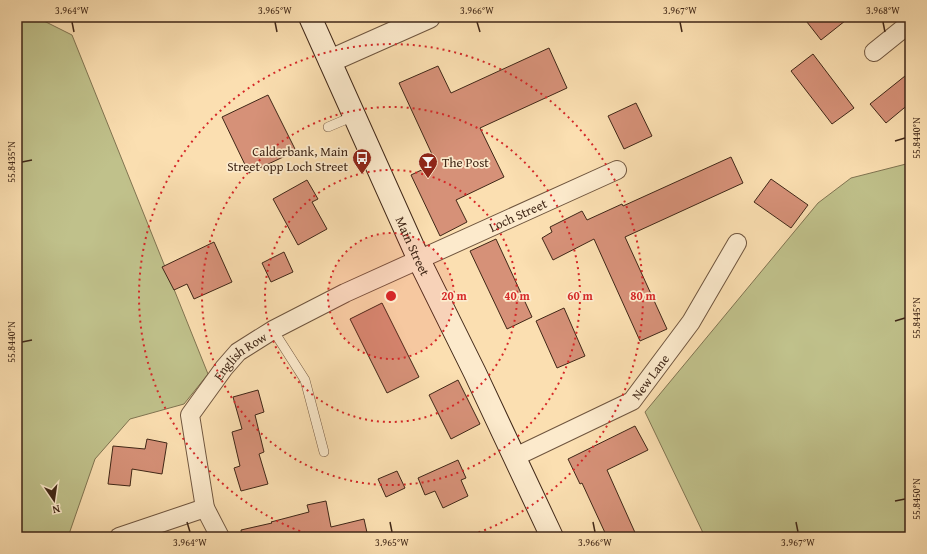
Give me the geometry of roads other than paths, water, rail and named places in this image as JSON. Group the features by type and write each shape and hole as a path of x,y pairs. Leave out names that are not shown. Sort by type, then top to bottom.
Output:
{"main road":[{"name":"Main Street","path":"310,17 418,260 475,373 552,537"},
{"path":"330,61 429,17"}],"street":[{"path":"874,52 910,23"},
{"name":"Loch Street","path":"418,260 617,170"},
{"name":"New Lane","path":"515,457 632,401 691,322 736,243"},
{"name":"English Row","path":"220,537 205,508 190,415 224,368 238,352 273,330 345,293 418,260"},
{"path":"119,537 205,508"}],"lane":[{"path":"328,127 354,116"},
{"path":"273,330 305,380 324,452"}],"place":[{"name":"Calderbank, Main Street opp Loch Street","path":"362,175"},
{"name":"The Post","path":"428,179"}]}
